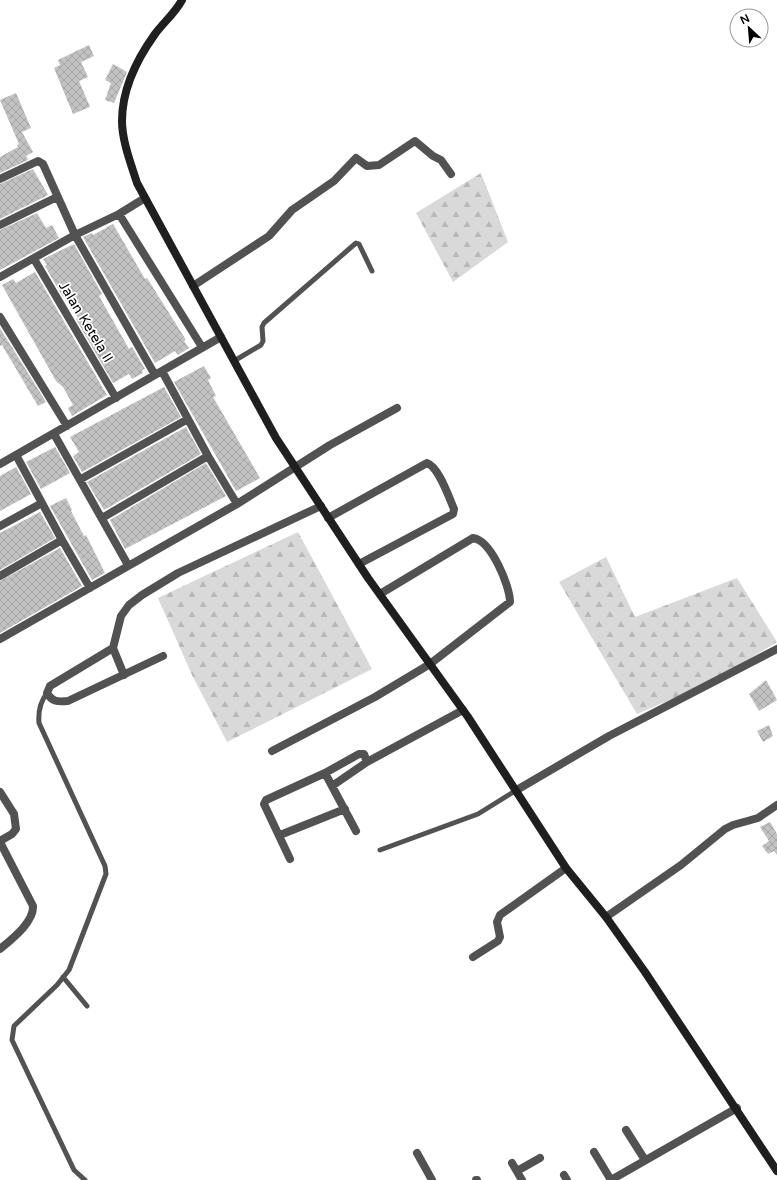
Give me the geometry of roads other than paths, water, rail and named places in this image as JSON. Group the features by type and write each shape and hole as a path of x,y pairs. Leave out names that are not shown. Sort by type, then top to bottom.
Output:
{"street":[{"path":"182,0 178,8 156,33 143,53 127,86 123,104 122,122 128,153 137,183 276,438 359,564 463,710 566,868 606,917 737,1108 777,1171"},
{"path":"193,286 269,236 292,210 334,180 356,158 367,166 379,165 415,141 441,160 451,174"},
{"path":"0,179 38,161 41,162 75,235 158,373 188,419 237,504"},
{"path":"0,225 57,197"},
{"path":"0,277 75,235 119,214 145,198"},
{"path":"119,214 202,347"},
{"name":"Jalan Ketela II","path":"34,259 116,398"},
{"path":"0,317 67,426"},
{"path":"0,464 221,336"},
{"path":"0,639 237,504 296,468 330,445 397,408"},
{"path":"80,479 188,419"},
{"path":"54,434 128,565"},
{"path":"16,455 90,588"},
{"path":"102,518 208,456"},
{"path":"328,518 428,463 432,465 438,473 454,509 453,514 359,564"},
{"path":"0,526 42,503"},
{"path":"124,675 113,648 121,616 129,605 142,595 178,573 321,506"},
{"path":"272,751 375,697 430,664 510,602 510,594 506,582 485,543 473,538 380,594"},
{"path":"0,576 62,540"},
{"path":"113,648 50,686 47,692 54,701 68,701 163,656"},
{"path":"515,791 609,736 777,649"},
{"path":"332,786 367,762 463,710"},
{"path":"290,859 264,802 325,773 360,754 364,754 367,762"},
{"path":"325,773 356,832"},
{"path":"0,792 14,814 16,829 12,834 0,842 33,906 30,919 1,946"},
{"path":"606,917 681,865 725,829 733,825 758,818 777,805"},
{"path":"280,835 345,809"},
{"path":"473,957 498,941 500,937 497,922 500,915 566,868"},
{"path":"594,1152 611,1180 737,1108"},
{"path":"626,1130 645,1160"},
{"path":"417,1153 432,1180"},
{"path":"517,1171 540,1158"},
{"path":"512,1163 522,1180"}],"lane":[{"path":"234,361 261,345 264,341 262,327 264,323 356,243 359,244 372,271"},
{"path":"47,692 42,700 38,712 38,723 106,869 106,874 75,957 63,977 14,1026 12,1040 74,1170 85,1180"},
{"path":"380,850 478,814 515,791"},
{"path":"63,977 87,1006"}]}
